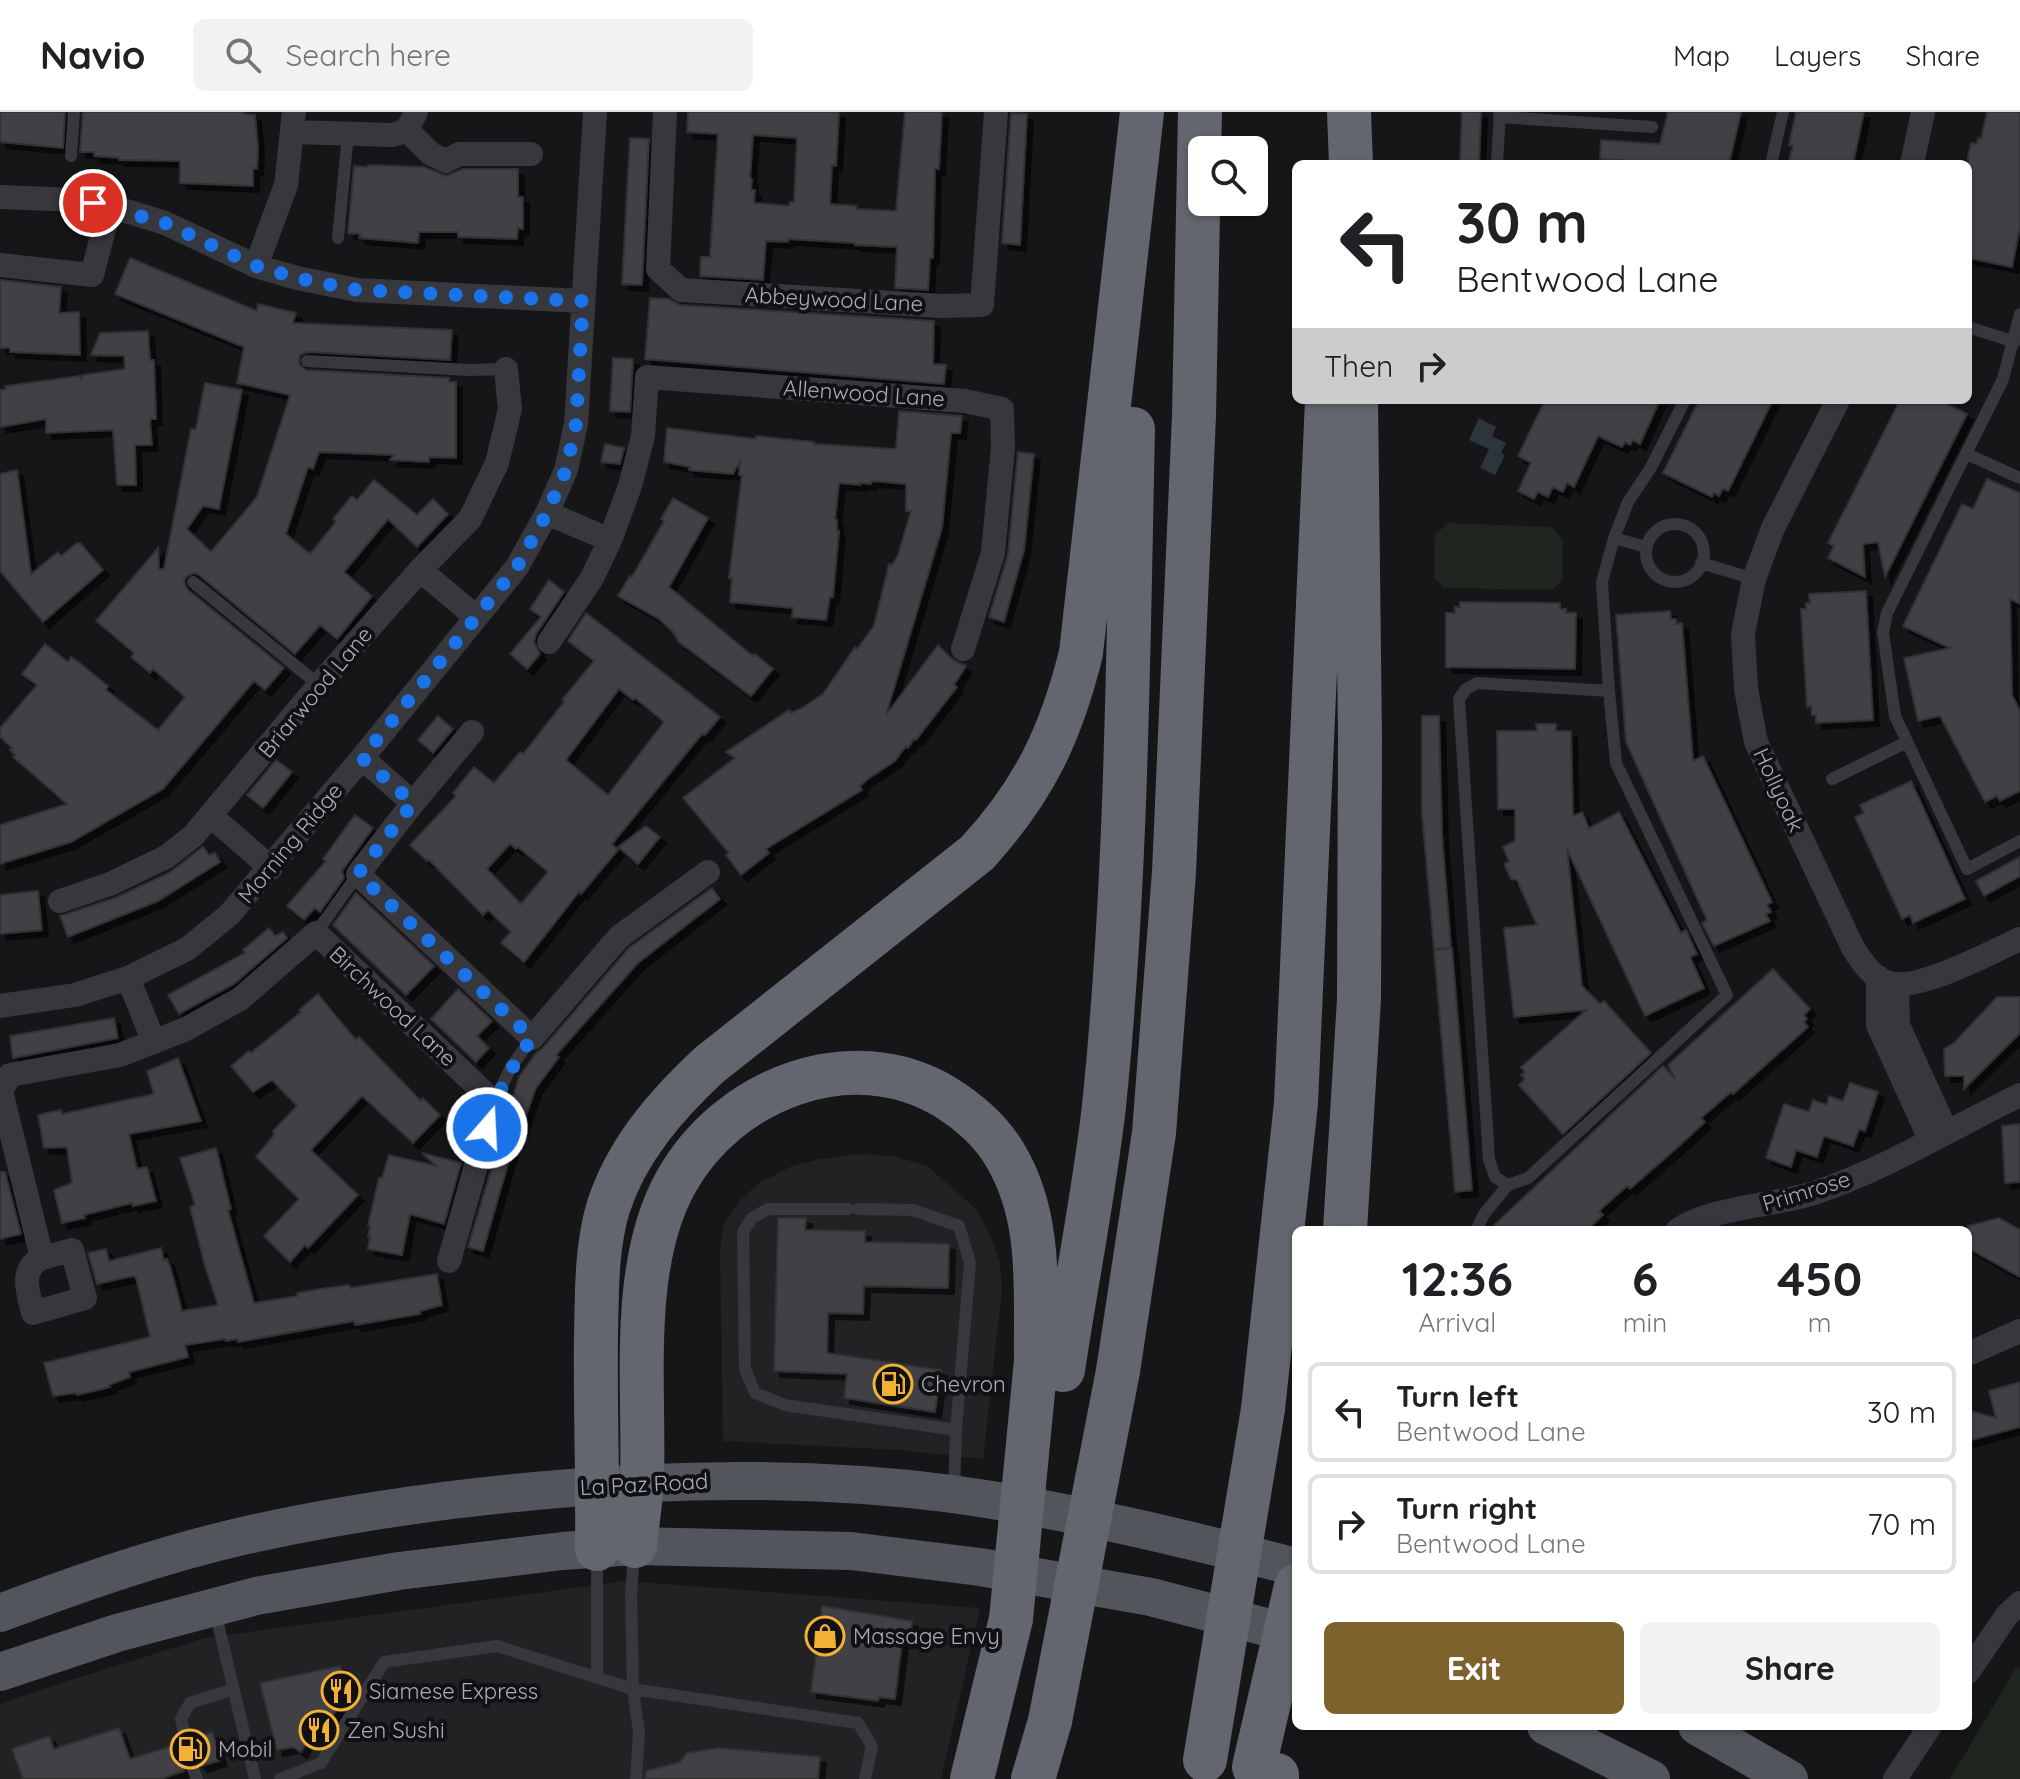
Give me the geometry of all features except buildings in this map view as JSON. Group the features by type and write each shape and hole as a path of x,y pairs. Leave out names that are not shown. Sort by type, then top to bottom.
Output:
{"highway":[{"path":"1033,1779 1050,1721 1118,1371 1154,1133 1174,872 1193,431 1200,112"},
{"path":"1333,160 1334,112"},
{"path":"1349,112 1351,160"},
{"path":"972,1779 1011,1619 1049,1366 1103,1109 1119,916 1127,734 1140,127"},
{"path":"616,1547 598,1485 595,1432 600,1247 609,1207 647,1132 674,1098 709,1065 977,853 1027,791 1068,704 1081,653 1140,127"},
{"path":"1203,1770 1263,1409 1296,1103 1327,404"},
{"path":"1345,1226 1359,999 1356,404"},
{"path":"616,1547 642,1482 642,1375 648,1259 658,1220 698,1148 749,1104 777,1089 840,1073 873,1073 904,1079 947,1098 986,1129 1005,1154 1030,1214 1049,1366"},
{"path":"1265,1775 1292,1610"},
{"path":"1265,1775 1292,1618"}],"main road":[{"name":"La Paz Road","path":"0,1613 150,1561 244,1536 452,1499 642,1482 790,1482 954,1495 1060,1512 1292,1566"},
{"path":"0,1672 117,1633 256,1596 399,1571 616,1547 851,1551 980,1567 1151,1597 1292,1634"},
{"path":"1554,1730 1651,1779"},
{"path":"1704,1730 1789,1779"}],"street":[{"name":"Morning Ridge","path":"0,1006 75,995 128,978 187,949 229,915 517,567 547,513 566,470 576,424 595,112"},
{"path":"655,112 665,112"},
{"name":"Abbeywood Lane","path":"665,112 658,269 681,290 956,306 982,305 996,112"},
{"path":"1913,160 1923,112"},
{"path":"256,266 286,185 293,122 348,134 393,135 411,121 431,154 446,161 459,154 531,154"},
{"path":"0,197 76,200 110,206 165,223 256,266 357,290 583,301"},
{"path":"0,265 92,275 110,206"},
{"name":"Briarwood Lane","path":"60,901 110,884 166,857 193,836 319,685 420,570 470,519 497,463 510,409 506,369"},
{"name":"Allenwood Lane","path":"549,642 592,578 630,486 643,436 647,377 965,401 1002,409 1003,447 993,553 963,649"},
{"name":"Hollyoak","path":"1836,404 1773,528 1754,579 1743,634 1746,689 1756,742 1853,948 1868,970 1887,981"},
{"path":"547,513 610,540"},
{"path":"420,570 476,617"},
{"path":"472,732 358,874 532,1038 619,937 708,872"},
{"path":"362,758 413,803"},
{"path":"211,816 271,868"},
{"name":"Birchwood Lane","path":"42,1258 1,1091 10,1075 120,1055 186,1029 240,999 316,933 494,1102"},
{"path":"1938,1135 1898,1025 1887,981 1907,985 1931,978 2020,939"},
{"path":"128,978 154,1042"},
{"name":"Primrose","path":"1688,1226 1718,1214 1814,1193 1870,1171 2020,1095"},
{"path":"449,1261 494,1102"},
{"path":"1972,1352 2020,1331"},
{"path":"1972,1666 2007,1615 2020,1603"},
{"path":"1895,1779 1927,1730"}],"lane":[{"path":"71,156 74,112"},
{"path":"1772,160 1783,112"},
{"path":"1497,160 1500,114 1652,127"},
{"path":"338,238 348,134"},
{"path":"2020,314 2003,379 1887,613 1883,632 1895,716 1967,869 2020,841"},
{"path":"1972,328 2015,342"},
{"path":"307,361 469,370 506,369"},
{"path":"1478,1226 1508,1185 1528,1178 1727,995 1616,763 1609,691 1602,582 1628,502 1650,469 1683,404"},
{"path":"1967,454 2020,478"},
{"path":"1683,525 1698,536 1703,545 1701,563 1689,578 1671,582 1662,579 1649,566 1646,547 1655,531 1664,526 1683,525"},
{"path":"1614,538 1646,547"},
{"path":"1701,563 1754,579"},
{"path":"193,582 319,685"},
{"path":"1508,1185 1495,1177 1489,1159 1459,699 1466,689 1477,683 1609,691"},
{"path":"1832,779 1907,742"},
{"path":"316,933 358,874"},
{"path":"494,1102 511,1067 532,1038"},
{"path":"954,1495 956,1430 970,1263 959,1226 913,1210 768,1209 752,1218 743,1232 745,1369 755,1393 785,1405 956,1430"},
{"path":"597,1677 616,1547"},
{"path":"616,1547 631,1593 633,1689 639,1732 636,1779"},
{"path":"214,1607 255,1779"},
{"path":"280,1779 321,1763 384,1662 497,1646 633,1689 858,1723 872,1746 865,1779"},
{"path":"186,1741 181,1719 190,1703 234,1689"}],"shaded area":[{"path":"1479,418 1496,427 1492,436 1506,443 1501,453 1505,455 1495,475 1480,468 1489,449 1469,440"},
{"path":"1448,523 1552,527 1563,540 1562,581 1551,590 1444,588 1434,577 1435,535"},
{"path":"857,1154 894,1156 927,1166 975,1208 990,1234 1000,1264 1002,1290 983,1459 899,1450 723,1441 720,1252 723,1226 739,1201 759,1183 790,1167"},
{"path":"625,1581 980,1608 941,1779 0,1779 0,1704 55,1685 205,1638"},
{"path":"2016,1668 2020,1669 2020,1779 1950,1779"}],"place":[{"name":"Chevron","path":"893,1384"},
{"name":"Massage Envy","path":"825,1636"},
{"name":"Siamese Express","path":"341,1691"},
{"name":"Zen Sushi","path":"319,1730"},
{"name":"Mobil","path":"190,1749"}],"route":[{"path":"93,203 165,223 256,266 357,290 583,301 576,424 566,470 547,513 517,567 362,758 413,803 358,874 532,1038 511,1067 494,1102 487,1128"}]}
